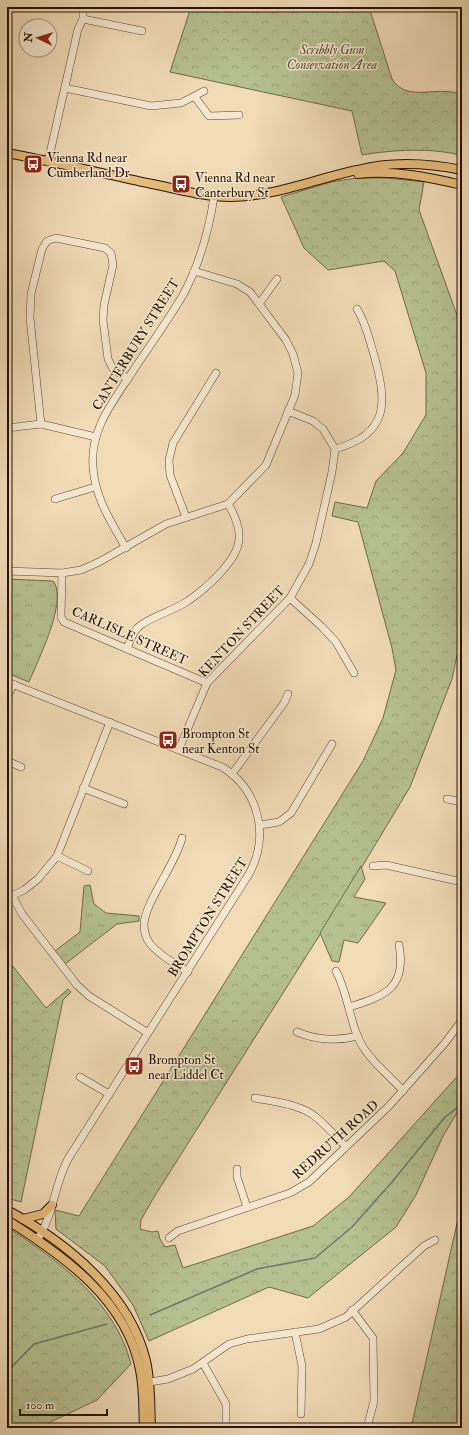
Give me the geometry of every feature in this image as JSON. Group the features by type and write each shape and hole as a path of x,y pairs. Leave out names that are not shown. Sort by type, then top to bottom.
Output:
{"main road":[{"path":"7,153 214,197 256,195 334,177 356,170 397,164 434,165 462,170"},
{"path":"334,177 370,173 405,174 462,185"},
{"path":"23,1219 43,1214 52,1205"},
{"path":"7,1210 42,1232 84,1264 115,1295 140,1340 151,1428"},
{"path":"7,1220 37,1240 92,1284 120,1318 132,1343 140,1369 146,1382 144,1428"}],"street":[{"path":"48,162 78,28 83,19 83,7"},
{"path":"458,7 462,15"},
{"path":"83,19 142,31"},
{"path":"65,88 151,106 181,103 195,98 204,92"},
{"path":"195,98 209,116 239,115"},
{"name":"CANTERBURY STREET","path":"126,548 103,507 95,487 92,466 96,437 103,417 175,308 194,271 204,241 214,197"},
{"path":"41,424 30,318 31,294 42,249 47,241 56,238 105,248 111,253 113,265 104,305 103,320 108,359 113,369 128,379"},
{"path":"7,571 62,573 81,570 126,548 166,524 228,504 259,474 266,465 295,395 298,373 293,354 286,340 250,292 237,284 194,271"},
{"path":"259,304 277,279"},
{"path":"288,411 313,421 323,429 332,441 335,449 354,444 366,436 375,426 382,406 382,385 364,320 357,309"},
{"path":"186,518 170,475 169,460 173,443 216,373"},
{"path":"7,428 41,424 96,437"},
{"name":"KENTON STREET","path":"179,749 207,683 290,598 309,564 316,543 332,472 335,449"},
{"path":"55,498 95,487"},
{"path":"127,648 134,632 141,625 187,602 208,586 234,553 240,539 239,531 228,504"},
{"name":"CARLISLE STREET","path":"62,573 62,617 64,622 207,683"},
{"path":"290,598 336,642 354,673"},
{"path":"7,699 10,683"},
{"name":"BROMPTON STREET","path":"10,683 222,767 232,774 251,796 260,825 259,849 252,868 61,1172 48,1219 37,1240"},
{"path":"232,774 284,703 288,694"},
{"path":"110,722 57,856 38,879 10,897 76,985 89,996 148,1034"},
{"path":"260,825 279,822 292,813 332,744"},
{"path":"7,761 21,766"},
{"path":"83,788 124,804"},
{"path":"447,799 462,802"},
{"path":"182,838 176,857 146,913 144,925 147,939 154,949 188,972"},
{"path":"57,856 88,871"},
{"path":"372,866 386,865 462,882"},
{"path":"349,1007 378,998 389,990 396,980 400,968 399,945"},
{"path":"336,971 342,984 358,1036 364,1050 403,1091"},
{"name":"REDRUTH ROAD","path":"169,1238 178,1231 290,1193 309,1182 403,1091 445,1043 462,1020"},
{"path":"297,1032 306,1036 337,1040 358,1036"},
{"path":"80,1077 109,1094"},
{"path":"255,1098 297,1107 307,1111 317,1117 346,1147"},
{"path":"237,1169 237,1177 247,1207"},
{"path":"146,1382 168,1379 203,1363 229,1344 247,1339 319,1329 334,1324 352,1310 424,1246 435,1240"},
{"path":"352,1310 372,1338 374,1401 367,1428"},
{"path":"295,1332 302,1366 302,1414"},
{"path":"203,1363 226,1404 226,1428"}],"green space":[{"name":"Scribbly Gum Conservation Area","path":"191,7 369,7 392,79 398,86 415,92 443,91 462,95 462,156 426,150 362,155 352,111 170,72"},
{"path":"357,178 387,178 424,182 419,210 462,329 462,632 452,679 410,787 345,895 154,1197 141,1220 140,1229 152,1232 158,1231 160,1239 165,1247 175,1245 183,1268 313,1226 349,1197 462,1071 462,1114 457,1113 443,1136 416,1195 396,1227 308,1298 269,1287 149,1341 133,1305 105,1266 56,1229 55,1210 79,1216 363,761 383,718 396,670 392,648 358,522 332,516 335,502 367,508 376,481 403,453 426,415 426,373 395,271 384,261 328,270 304,248 281,197 331,182"},
{"path":"7,579 52,581 54,582 57,591 57,603 50,632 29,682 7,673"},
{"path":"361,866 365,879 354,897 386,903 358,943 344,940 339,962 332,961 320,933"},
{"path":"90,885 94,904 106,913 139,916 139,921 117,924 65,964 55,951 80,932 84,886"},
{"path":"7,959 46,1008 68,989 71,992 63,1000 21,1202 7,1198"},
{"path":"462,1201 462,1428 411,1428"},
{"path":"7,1227 27,1240 65,1269 98,1302 112,1321 123,1341 131,1364 97,1400 38,1428 7,1428"}],"waterway":[{"path":"150,1315 257,1269 315,1258 352,1227 392,1182 445,1117 462,1104"},
{"path":"7,1372 34,1344 107,1324"}],"place":[{"name":"Vienna Rd near Cumberland Dr","path":"33,164"},
{"name":"Vienna Rd near Canterbury St","path":"181,184"},
{"name":"Brompton St near Kenton St","path":"168,740"},
{"name":"Brompton St near Liddel Ct","path":"134,1066"}]}
